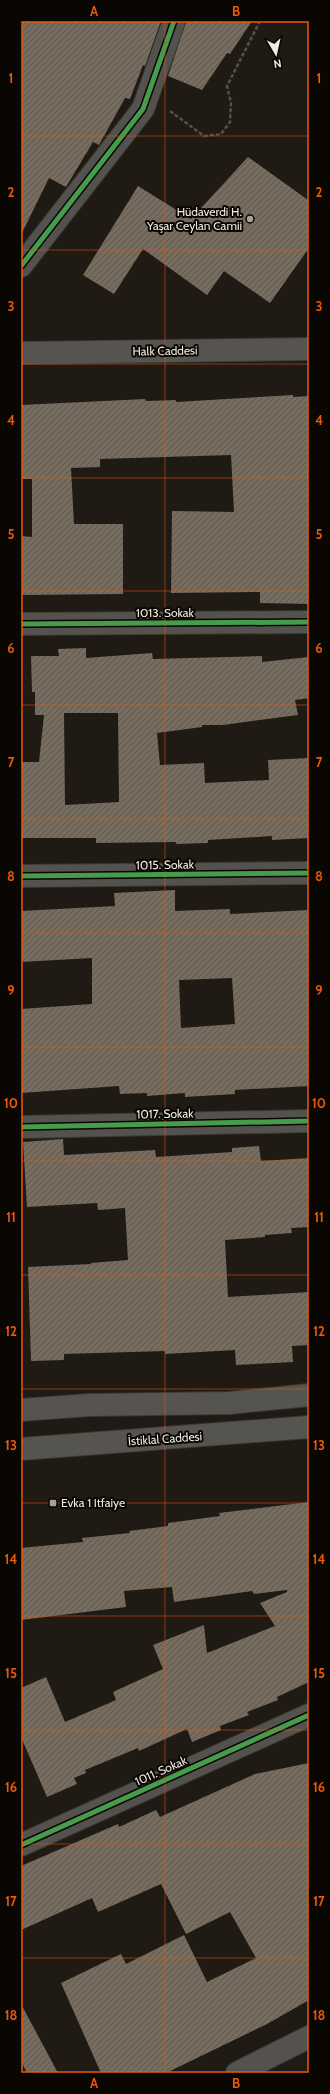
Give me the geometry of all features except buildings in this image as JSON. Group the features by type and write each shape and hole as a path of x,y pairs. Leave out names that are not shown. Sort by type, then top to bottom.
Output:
{"main road":[{"name":"Halk Caddesi","path":"21,353 309,349"},
{"path":"21,1410 89,1405 229,1403 309,1395"},
{"name":"İstiklal Caddesi","path":"21,1449 309,1427"}],"street":[{"path":"21,266 143,109 174,21"},
{"name":"1013. Sokak","path":"21,624 309,622"},
{"name":"1015. Sokak","path":"21,876 309,873"},
{"name":"1017. Sokak","path":"21,1127 309,1121"},
{"name":"1011. Sokak","path":"21,1845 309,1715"},
{"path":"237,2073 309,2037"}],"path":[{"path":"148,93 197,133 204,136 221,134 230,122 231,103 228,86 260,21"}],"cycle path":[{"path":"21,266 143,109 174,21"},
{"path":"21,624 309,622"},
{"path":"21,876 309,873"},
{"path":"21,1127 309,1121"},
{"path":"21,1845 309,1715"}],"place":[{"name":"Hüdaverdi H. Yaşar Ceylan Camii","path":"250,219"},
{"name":"Evka 1 Itfaiye","path":"53,1503"}]}
